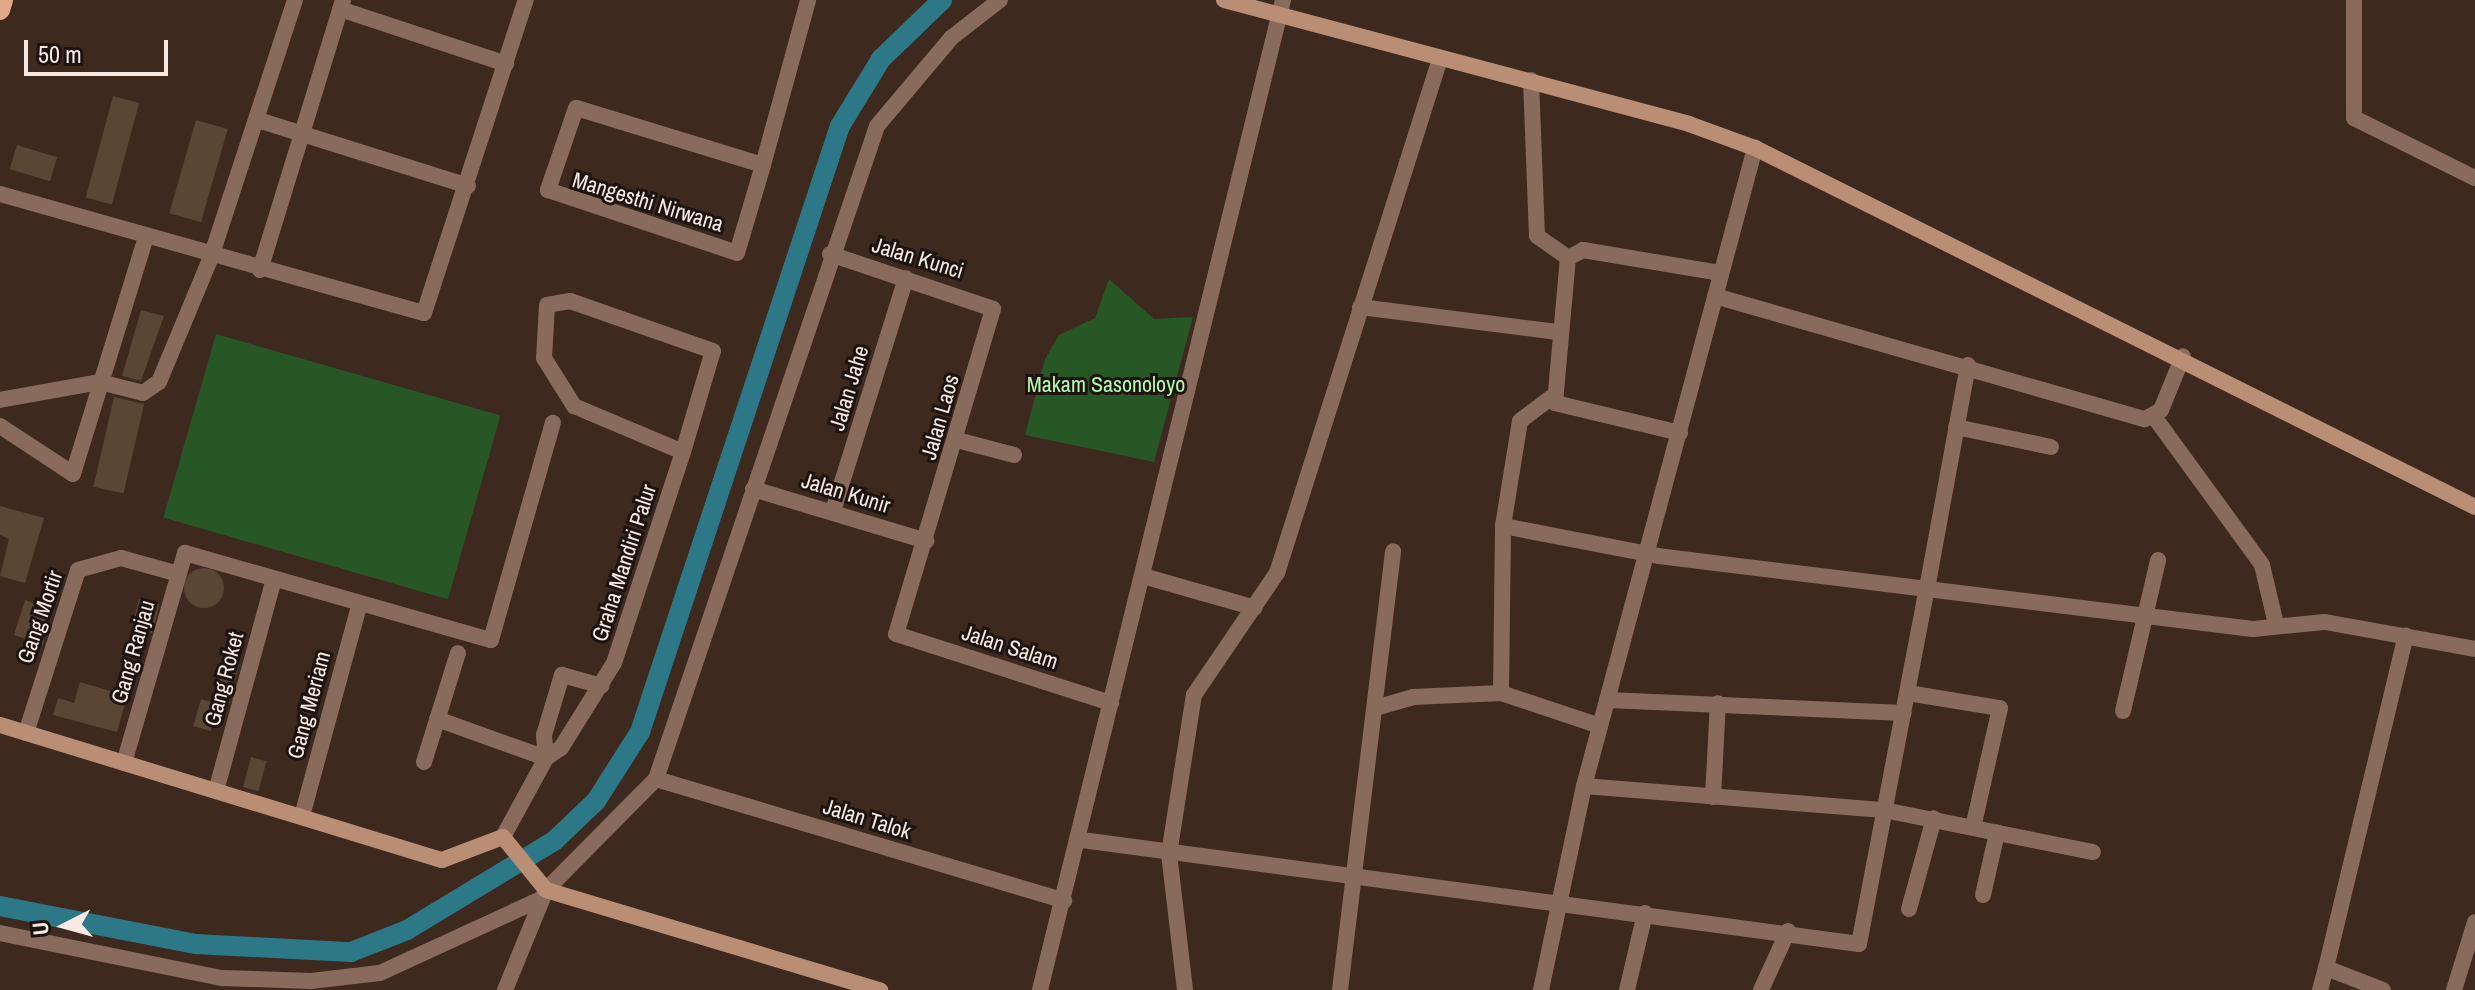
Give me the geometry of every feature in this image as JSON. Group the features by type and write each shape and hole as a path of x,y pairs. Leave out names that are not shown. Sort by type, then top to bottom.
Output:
{"main road":[{"path":"0,10 3,0"},
{"path":"1224,0 1281,7 1440,59 1531,80 1755,148 2183,356 2475,507"},
{"path":"0,725 442,860 507,841 542,891 880,990"}],"street":[{"path":"0,400 100,382 137,393 154,388 211,257 295,0"},
{"path":"0,194 211,257 424,313 468,186 526,0"},
{"name":"Mangesthi Nirwana","path":"763,165 576,108 548,190 737,253 763,165 808,0"},
{"path":"0,933 222,978 325,980 400,966 542,891 656,779 689,700 753,489 830,254 877,126 951,38 1000,0"},
{"path":"2354,0 2354,118 2475,178"},
{"path":"260,270 342,5 506,64"},
{"path":"1040,990 1082,840 1111,703 1281,7"},
{"path":"1185,990 1169,854 1194,695 1255,608 1286,549 1440,59"},
{"path":"1531,80 1537,236 1568,258"},
{"path":"258,120 468,186"},
{"path":"1541,990 1556,900 1584,786 1755,148"},
{"path":"0,426 71,476 146,236"},
{"path":"1568,258 1583,250 1721,273"},
{"name":"Jalan Kunci","path":"830,254 991,305"},
{"path":"1501,693 1503,526 1520,421 1552,397 1568,258"},
{"name":"Jalan Jahe","path":"833,511 906,278"},
{"path":"1715,296 2155,418 2262,565 2281,624"},
{"name":"Graha Mandiri Palur","path":"546,758 561,748 602,686 683,452 711,345 570,301 547,305 544,358 574,406 683,452"},
{"name":"Jalan Laos","path":"896,634 957,440 991,305"},
{"path":"1360,307 1559,332"},
{"path":"2155,418 2183,356"},
{"path":"1082,840 1169,854 1788,931 1859,944 1968,365"},
{"path":"1552,397 1563,409 1680,433"},
{"path":"274,579 359,606 491,640 553,423"},
{"path":"1956,427 2051,447"},
{"path":"957,440 1014,455"},
{"name":"Jalan Kunir","path":"753,489 926,541"},
{"path":"1503,526 1647,548 1659,556 2259,630 2281,624 2325,622 2475,649"},
{"path":"1340,990 1393,551"},
{"name":"Gang Ranjau","path":"124,763 185,553 274,579"},
{"name":"Gang Mortir","path":"26,733 78,570 121,558 179,574"},
{"path":"2123,711 2148,617 2158,560"},
{"path":"1143,576 1255,608"},
{"name":"Gang Roket","path":"216,791 274,579"},
{"name":"Gang Meriam","path":"302,816 359,606"},
{"name":"Jalan Salam","path":"896,634 1111,703"},
{"path":"2320,990 2406,636"},
{"path":"424,762 458,653"},
{"name":"Graha Mandiri Palur","path":"507,841 533,793 546,758 544,735 562,675 602,686"},
{"path":"1375,708 1413,697 1501,693 1600,726"},
{"path":"1908,693 2000,708 1974,823"},
{"path":"1607,700 1904,713"},
{"path":"1713,797 1718,703"},
{"path":"437,719 546,758"},
{"name":"Jalan Talok","path":"656,779 1064,901"},
{"path":"1584,786 1884,810 1974,823 1997,833 2093,852"},
{"path":"1909,909 1934,818"},
{"path":"1983,895 1997,833"},
{"path":"505,990 542,891"},
{"path":"1627,990 1645,913"},
{"path":"2454,990 2475,922"},
{"path":"1761,990 1788,931"},
{"path":"2326,968 2383,990"}],"green space":[{"name":"Makam Sasonoloyo","path":"1109,279 1154,319 1193,317 1154,462 1025,435 1045,359 1059,335 1095,318"},
{"path":"216,334 501,416 448,599 163,518"}],"building":[{"path":"113,96 139,103 112,204 86,197"},
{"path":"196,120 228,129 201,222 169,213"},
{"path":"17,145 57,157 50,181 10,169"},
{"path":"141,310 164,316 141,381 122,376"},
{"path":"114,397 144,404 124,494 93,487"},
{"path":"0,506 44,518 25,583 0,576 9,539 0,535"},
{"path":"204,568 218,574 224,588 218,602 204,608 190,602 184,588 190,574"},
{"path":"139,599 159,604 152,633 132,628"},
{"path":"25,600 48,608 43,645 14,635"},
{"path":"225,660 239,664 233,688 218,684"},
{"path":"80,682 127,696 117,732 53,715 58,698 74,703"},
{"path":"201,699 218,704 211,731 193,726"},
{"path":"251,757 266,761 258,791 243,787"}],"waterway":[{"path":"0,906 196,944 351,952 407,930 554,841 596,801 640,732 840,126 881,59 942,0"}]}
